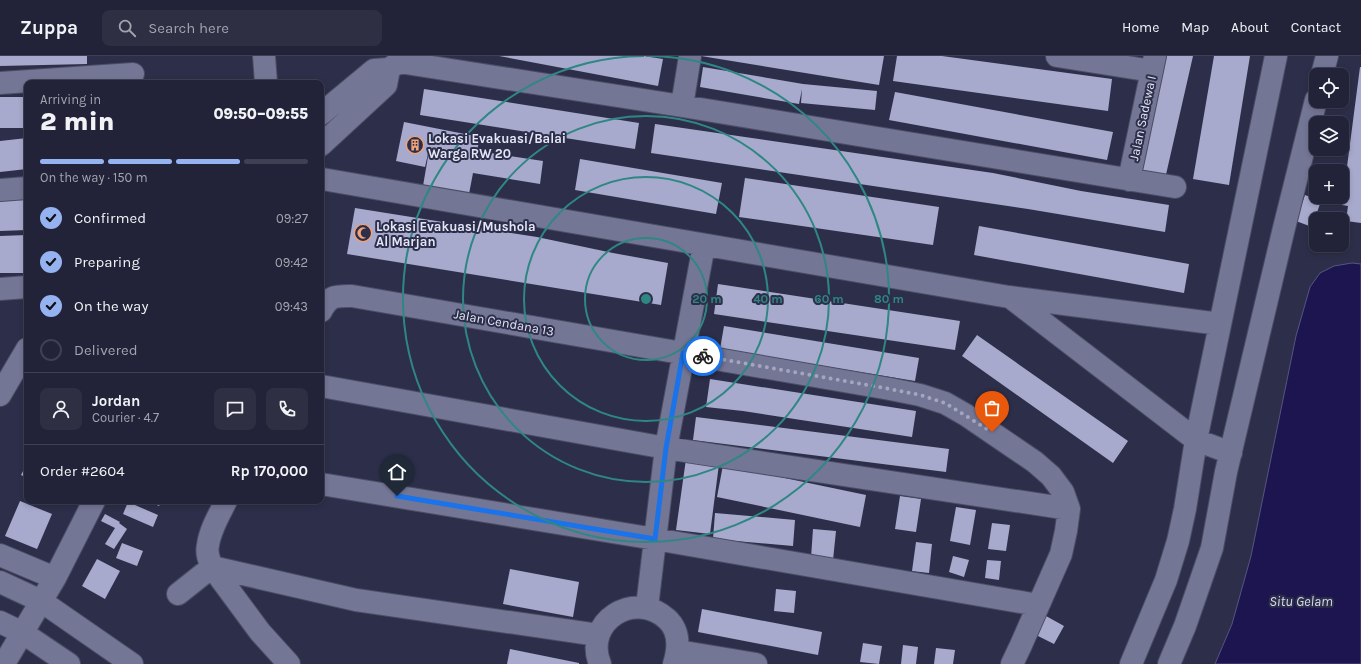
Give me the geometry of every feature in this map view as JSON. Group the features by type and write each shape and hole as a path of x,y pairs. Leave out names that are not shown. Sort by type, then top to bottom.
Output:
{"street":[{"path":"264,56 266,80"},
{"path":"682,106 690,56"},
{"path":"1057,56 1154,64"},
{"path":"1169,664 1188,620 1212,548 1214,447 1220,324 1276,56"},
{"path":"1324,68 1327,56"},
{"path":"324,142 386,85 395,62"},
{"path":"324,112 374,70 395,62 682,106 1175,187"},
{"name":"Jalan Sadewa I","path":"1129,180 1154,64"},
{"path":"33,80 133,71"},
{"path":"0,83 24,81"},
{"path":"1131,664 1166,580 1178,541 1185,509 1214,447 1284,228 1314,108"},
{"path":"324,181 1009,297 1220,324"},
{"path":"0,190 24,188"},
{"path":"647,607 666,448 704,245"},
{"path":"0,289 24,287"},
{"name":"Jalan Cendana 13","path":"324,305 330,298 352,296 920,395 945,403 966,415 1004,440 1040,467 1051,476 1063,492 1069,509"},
{"path":"1009,297 1214,447"},
{"path":"1,389 24,354"},
{"path":"324,387 666,448 1069,509 1061,554 1012,664"},
{"path":"324,484 655,539 1038,605"},
{"path":"9,658 55,578 92,504"},
{"path":"224,504 217,518 207,546 208,557 212,567 260,632 289,664"},
{"path":"0,555 55,578"},
{"path":"178,594 212,567"},
{"path":"212,567 356,600 598,635"},
{"path":"0,582 40,604 132,664"},
{"path":"600,664 597,646 598,635 605,622 618,612 632,608 647,607 660,613 672,624 677,636 676,658 756,664"},
{"path":"0,622 24,631 69,664"}],"water":[{"name":"Situ Gelam","path":"1352,263 1361,264 1361,664 1215,664 1232,624 1251,556 1296,336 1310,287 1320,273 1334,266"}],"building":[{"path":"0,56 87,56 87,64 0,66"},
{"path":"499,56 644,56 663,59 658,86"},
{"path":"701,56 884,56 879,85"},
{"path":"897,56 942,56 1112,79 1108,111 893,81"},
{"path":"1162,56 1193,56 1165,179 1136,172"},
{"path":"1214,56 1250,56 1229,185 1193,179"},
{"path":"703,67 803,84 877,91 875,110 801,103 802,89 799,104 700,87"},
{"path":"1361,67 1361,223 1349,221 1348,206 1342,205 1349,204 1349,164 1347,164"},
{"path":"424,89 639,123 635,149 420,115"},
{"path":"895,92 1113,132 1107,160 889,120"},
{"path":"0,97 24,97 24,128 0,128"},
{"path":"404,122 480,137 477,151 543,161 540,184 473,173 469,194 423,186 430,145 425,167 396,161"},
{"path":"655,124 993,173 1081,191 1169,205 1165,232 1028,209 651,153"},
{"path":"24,138 24,169 0,172 0,141"},
{"path":"580,159 722,183 716,214 575,190"},
{"path":"745,178 939,207 933,245 739,217"},
{"path":"1305,195 1309,196 1309,204 1320,204 1317,212 1309,212 1309,226 1296,221"},
{"path":"24,199 24,230 0,231 0,200"},
{"path":"355,208 537,237 668,263 661,305 347,254"},
{"path":"979,226 1189,264 1184,293 974,255"},
{"path":"24,235 24,273 0,273 0,236"},
{"path":"718,284 960,321 955,350 714,314"},
{"path":"724,326 919,358 915,381 720,349"},
{"path":"977,335 1128,441 1113,463 962,356"},
{"path":"710,379 916,411 912,437 743,411 706,407"},
{"path":"696,417 949,449 946,472 693,440"},
{"path":"686,459 719,464 710,534 676,530"},
{"path":"723,465 866,495 860,527 717,497"},
{"path":"24,469 24,476 21,475"},
{"path":"900,496 921,499 916,532 895,529"},
{"path":"20,501 24,504 52,514 37,549 5,536"},
{"path":"127,504 133,504 158,515 153,527 123,514"},
{"path":"956,507 976,510 970,545 950,541"},
{"path":"715,513 795,520 793,546 713,539"},
{"path":"105,514 120,522 119,523 127,529 114,549 105,544 115,528 101,521"},
{"path":"992,523 1010,525 1006,551 988,549"},
{"path":"813,529 836,531 833,560 811,558"},
{"path":"916,542 932,544 929,573 912,571"},
{"path":"122,543 143,551 137,566 116,558"},
{"path":"953,556 969,560 964,577 949,572"},
{"path":"97,559 120,571 105,599 82,586"},
{"path":"987,560 1001,561 999,580 985,578"},
{"path":"510,569 579,582 573,617 503,604"},
{"path":"776,589 796,591 794,613 774,611"},
{"path":"702,609 822,632 818,655 698,632"},
{"path":"1046,616 1064,626 1054,644 1036,635"},
{"path":"863,643 882,646 879,664 860,662"},
{"path":"903,645 918,647 916,664 901,664"},
{"path":"936,648 955,650 953,664 934,664"},
{"path":"510,649 579,663 579,664 507,664"}],"way so far":[{"path":"703,356 920,395 945,403 992,432"}],"place":[{"name":"Lokasi Evakuasi/Balai Warga RW 20","path":"415,145"},
{"name":"Lokasi Evakuasi/Mushola Al Marjan","path":"363,233"}],"route":[{"path":"397,496 655,539 666,448 683,353 703,356"}]}
